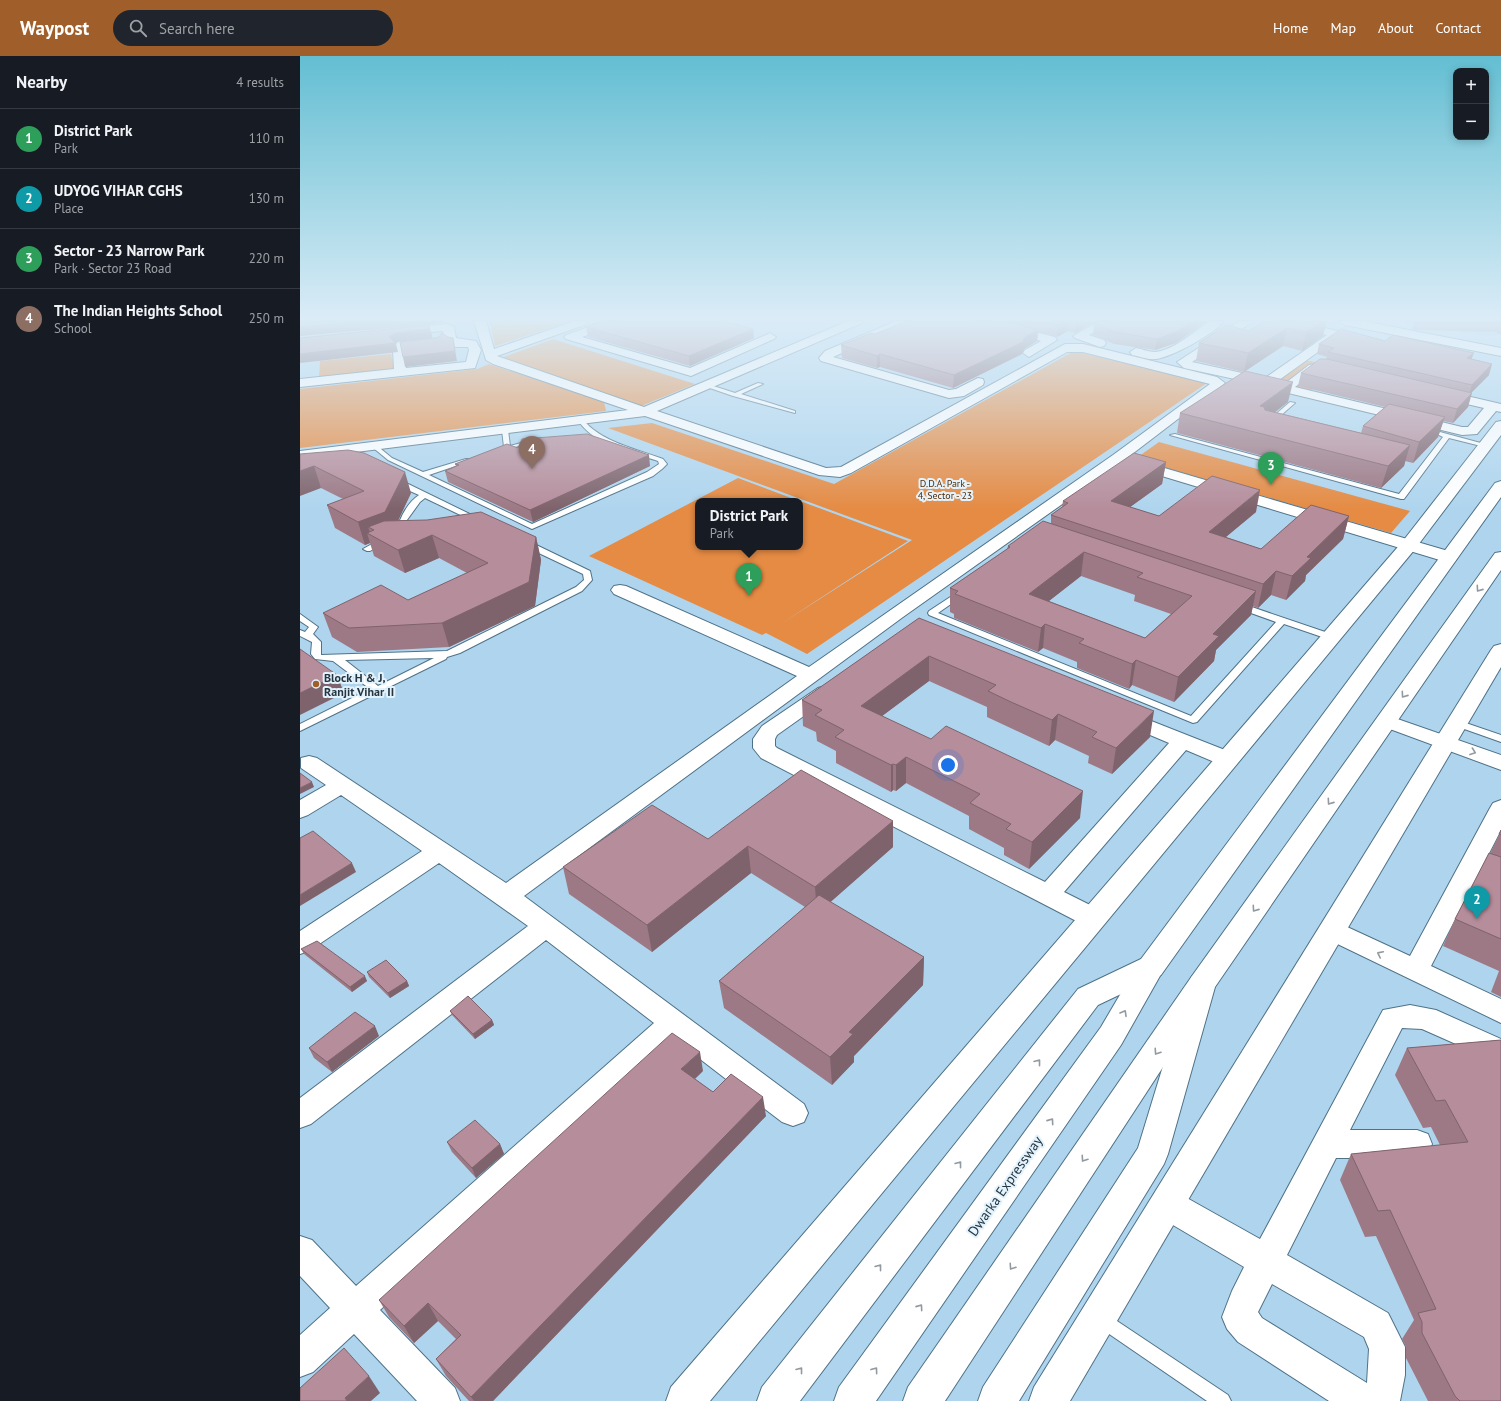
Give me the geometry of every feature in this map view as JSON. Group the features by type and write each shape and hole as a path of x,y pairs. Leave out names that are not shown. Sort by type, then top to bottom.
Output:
{"main road":[{"path":"685,1401 882,1170 1409,545 1495,421"},
{"name":"Dwarka Expressway","path":"853,1401 1111,1036 1151,967 1501,486"},
{"path":"928,1392 1202,984 1499,562"},
{"path":"1048,1401 1501,650"},
{"path":"776,1401 1088,997 1151,967"},
{"path":"997,1401 1152,1154 1202,984"}],"street":[{"path":"562,384 824,472 840,473 1001,384"},
{"path":"300,455 643,412 711,384"},
{"path":"914,384 949,394 959,393 976,384"},
{"path":"506,896 811,675 1118,458 1218,384"},
{"path":"1291,384 1285,388 1462,431 1472,431 1495,421"},
{"path":"1432,392 1495,421"},
{"path":"1118,458 1448,557"},
{"path":"620,590 811,675"},
{"path":"841,681 769,731 764,739 764,748 769,753 1093,918"},
{"path":"1108,710 1227,760"},
{"path":"1386,721 1451,733 1501,763"},
{"path":"1048,895 1182,741"},
{"path":"309,763 506,896 793,1113"},
{"path":"300,810 342,785"},
{"path":"1415,971 1480,869 1501,808"},
{"path":"300,944 439,851"},
{"path":"300,1115 546,926"},
{"path":"1332,930 1501,1012"},
{"path":"1363,1401 1250,1330 1239,1318 1244,1303 1393,1018 1410,1016 1426,1018 1501,1052"},
{"path":"300,1359 673,1023"},
{"path":"1328,1144 1418,1144"},
{"path":"1167,1204 1376,1326 1387,1346 1387,1375 1382,1401"},
{"path":"300,1252 442,1401"}],"lane":[{"path":"735,395 760,384"},
{"path":"706,386 793,412"},
{"path":"1263,428 1292,403"},
{"path":"374,446 390,459 532,528 650,474 660,468 663,464 661,460 612,443 586,428 581,420"},
{"path":"1432,432 1447,436 1495,421"},
{"path":"505,430 507,448"},
{"path":"1173,435 1401,498 1447,436"},
{"path":"584,437 600,436"},
{"path":"493,452 536,441"},
{"path":"422,474 479,457"},
{"path":"390,478 482,522"},
{"path":"367,549 399,535 402,529 403,520 417,500 425,495"},
{"path":"399,535 407,538"},
{"path":"300,728 376,689 448,654 468,646 579,589 588,580 587,573 518,540"},
{"path":"970,586 932,613 1193,720 1282,621"},
{"path":"1230,603 1331,637"},
{"path":"300,617 314,627 304,633 317,642 319,646 316,654 305,659"},
{"path":"316,654 318,657 336,658 448,654"},
{"path":"336,658 376,689"},
{"path":"1451,733 1501,739"},
{"path":"1099,1317 1222,1401"}],"green space":[{"path":"346,384 549,384 604,402 606,411 300,448 300,389"},
{"path":"576,384 695,384 641,406"},
{"name":"D.D.A. Park - 4, Sector - 23","path":"1015,384 1206,384 807,654 766,633 762,635 589,556 695,501 695,550 803,550 803,502 908,541 779,625 912,540 803,500 803,498 798,498 608,428 652,423 834,484"},
{"path":"1273,384 1319,384 1308,393"},
{"path":"1159,442 1410,511 1391,533 1135,459"},
{"name":"D.D.A. Park - 4, Sector - 23","path":"738,478 791,498 700,498"}],"building":[{"path":"1225,384 1291,384 1260,406 1264,407 1265,410 1410,445 1388,466 1180,413"},
{"path":"1348,384 1433,384 1472,393 1457,409"},
{"path":"1389,404 1445,417 1419,442 1363,426"},
{"path":"587,434 649,455 530,510 445,471 459,465 455,464 507,444 518,448 522,439"},
{"path":"348,450 364,453 405,472 385,512 358,522 327,505 364,491 314,466 300,471 300,454"},
{"path":"1134,453 1166,462 1111,501 1159,516 1212,476 1260,490 1209,532 1261,549 1311,505 1349,516 1307,557 1311,558 1292,576 1276,571 1263,584 1051,515 1068,503 1063,501"},
{"path":"481,512 536,537 529,582 442,623 349,628 323,613 381,585 408,600 488,563 432,535 398,550 367,533 374,530 368,527 384,521 427,520"},
{"path":"1043,521 1256,591 1213,634 1219,636 1178,677 1136,660 1132,664 1079,643 1084,639 1045,624 1041,628 955,594 958,591 950,588 1010,547 1008,546","holes":["1084,552 1143,573 1137,577 1192,596 1145,638 1029,594"]},
{"path":"919,618 1154,711 1116,748 1092,737 1097,732 1058,714 1052,720 1011,702 988,691 996,685 929,656 861,706 931,739 946,726 1083,791 1032,842 1006,829 1011,824 970,803 980,794 906,757 896,765 891,765 835,737 844,730 815,715 822,710 802,700"},
{"path":"300,649 337,675 300,693"},
{"path":"801,770 893,821 815,887 748,846 647,925 563,867 652,805 708,839"},
{"path":"300,773 312,782 300,788"},
{"path":"313,831 352,863 300,895 300,838"},
{"path":"1489,853 1501,857 1501,939 1455,919"},
{"path":"819,895 924,957 849,1032 853,1034 830,1057 719,981"},
{"path":"317,941 365,976 350,987 301,949"},
{"path":"386,960 407,981 388,993 367,972"},
{"path":"468,996 492,1020 473,1034 450,1011"},
{"path":"355,1012 375,1026 327,1062 309,1048"},
{"path":"672,1033 700,1052 681,1069 713,1092 731,1074 763,1097 471,1397 436,1359 461,1335 428,1303 404,1326 379,1300"},
{"path":"1501,1040 1501,1401 1460,1401 1455,1396 1422,1333 1422,1322 1418,1313 1436,1309 1390,1210 1378,1211 1351,1154 1468,1142 1445,1100 1436,1101 1407,1048"},
{"path":"475,1120 500,1144 472,1168 447,1142"},
{"path":"344,1348 369,1376 345,1398 347,1401 300,1401 300,1388"}],"place":[{"name":"The Indian Heights School","path":"532,469"},
{"name":"Sector - 23 Narrow Park","path":"1271,485"},
{"name":"District Park","path":"749,596"},
{"name":"Block H & J, Ranjit Vihar II","path":"316,684"},
{"name":"UDYOG VIHAR CGHS","path":"1477,919"}]}
